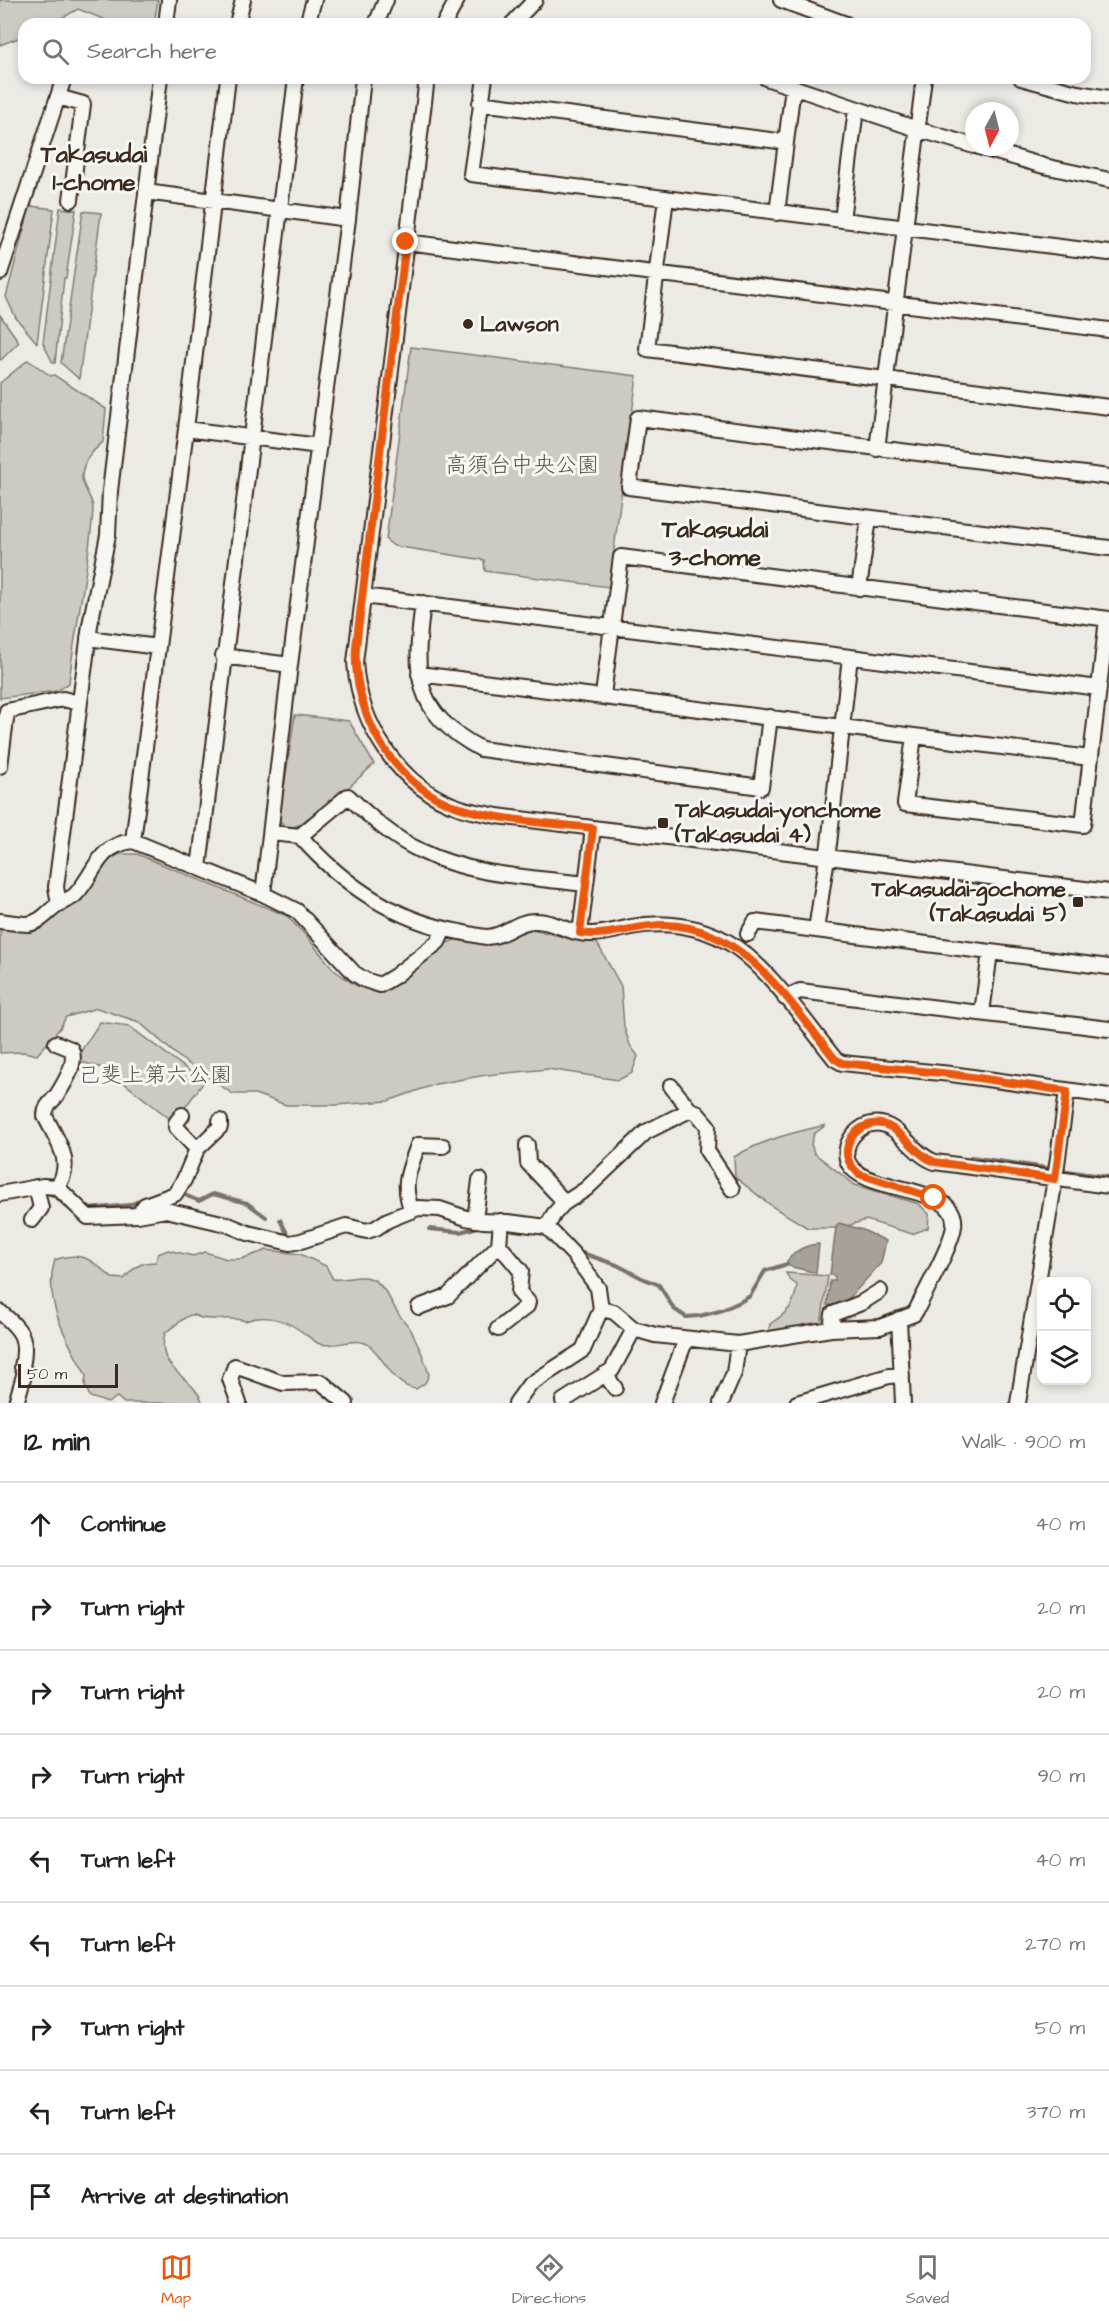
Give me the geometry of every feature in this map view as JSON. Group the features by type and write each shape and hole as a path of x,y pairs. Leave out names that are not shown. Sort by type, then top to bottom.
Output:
{"street":[{"path":"167,18 169,0"},
{"path":"238,18 243,0"},
{"path":"309,18 314,0"},
{"path":"378,18 386,0"},
{"path":"447,18 457,0"},
{"path":"519,18 535,0"},
{"path":"781,0 830,18"},
{"path":"0,273 62,84"},
{"path":"59,904 56,886 88,638 108,534 110,491 159,84"},
{"path":"133,841 227,84"},
{"path":"199,868 223,656 295,84"},
{"path":"263,894 290,665 348,219 362,84"},
{"path":"426,84 355,662 359,696 380,743 408,776 440,799 461,808 497,816 1109,892"},
{"path":"484,84 471,174 1109,253"},
{"path":"785,84 965,143"},
{"path":"877,449 923,84"},
{"path":"1043,84 1109,98"},
{"path":"777,213 794,87"},
{"path":"58,97 83,104 72,200"},
{"path":"480,103 786,142"},
{"path":"842,220 856,108"},
{"path":"1010,156 1109,180"},
{"path":"146,192 348,219"},
{"path":"666,198 647,349 1109,407"},
{"path":"406,242 1109,330"},
{"path":"1109,477 638,418 630,487 1109,548"},
{"path":"186,429 319,446"},
{"path":"859,588 869,518"},
{"path":"603,695 621,557 1108,619 1083,825 905,804 914,736"},
{"path":"363,596 1099,688"},
{"path":"423,603 417,651 419,674 433,710 453,732 481,749 761,787 770,717"},
{"path":"88,638 158,647"},
{"path":"223,656 290,665"},
{"path":"816,930 850,657"},
{"path":"419,674 603,695 1090,758"},
{"path":"0,766 7,711 63,699 79,702"},
{"path":"300,836 348,796 399,839 445,861 471,869 586,884"},
{"path":"580,933 593,828"},
{"path":"271,833 300,836 325,863 361,893 411,917 444,929 488,937 523,922 539,921 580,933 601,933 651,924 691,928 712,934 744,953 760,968 835,1059 842,1063 951,1074 1109,1096"},
{"path":"0,921 27,924 39,921 59,904 72,898 84,884 99,858 108,850 120,843 133,841 263,894 297,911 354,973 380,985 438,942 444,929"},
{"path":"748,934 755,922 1109,967"},
{"path":"982,1013 990,952"},
{"path":"785,998 800,991 1109,1029"},
{"path":"0,1194 57,1187 65,1173 65,1162 45,1113 73,1063 74,1055 71,1049 56,1043"},
{"path":"671,1086 690,1110 696,1112 708,1126 707,1151 732,1189"},
{"path":"1018,1403 1056,1173 1067,1091"},
{"path":"547,1227 563,1204 586,1189 646,1132 690,1110"},
{"path":"182,1115 176,1127 197,1149"},
{"path":"138,1215 145,1205 176,1192 197,1149 220,1127 220,1121"},
{"path":"600,1309 614,1312 634,1329 686,1339 738,1344 831,1329 880,1328 914,1314 950,1240 955,1225 953,1216 944,1203 872,1180 851,1167 847,1157 849,1141 860,1129 870,1124 892,1127 900,1132 918,1153 935,1162 1056,1173 1109,1186"},
{"path":"412,1211 405,1190 418,1145 443,1146"},
{"path":"527,1145 528,1163 559,1196 563,1204"},
{"path":"475,1220 480,1180"},
{"path":"57,1187 88,1216 138,1215 166,1210 226,1224 248,1233 290,1243 346,1226 368,1230 418,1208 440,1209 500,1225 547,1227 593,1280 598,1288 600,1309 584,1350 529,1385 516,1403"},
{"path":"32,1220 41,1208 38,1191"},
{"path":"419,1307 448,1296 499,1245 500,1225"},
{"path":"498,1329 528,1304 519,1292 521,1271 499,1245"},
{"path":"831,1329 833,1314 861,1303 880,1291"},
{"path":"0,1312 15,1324 23,1338 25,1354 22,1367 25,1372 16,1403"},
{"path":"899,1319 903,1403"},
{"path":"563,1401 616,1366 634,1329"},
{"path":"662,1403 686,1339"},
{"path":"721,1403 734,1373 738,1344"},
{"path":"239,1403 230,1379 235,1366 283,1383 321,1382 346,1403"},
{"path":"605,1374 615,1388"},
{"path":"797,1403 842,1397 889,1376 902,1375"}],"green space":[{"path":"0,0 158,0 155,18 101,18 78,9 62,18 18,18 18,38 0,45"},
{"path":"30,206 54,209 37,343 16,318 6,297"},
{"path":"60,208 76,210 66,278 64,278 55,363 53,363 43,343"},
{"path":"83,211 101,213 79,379 61,363"},
{"path":"0,315 19,342 1,360 0,359"},
{"name":"高須台中央公園","path":"411,347 637,376 609,587 485,571 484,560 394,546 386,540"},
{"path":"28,360 106,409 103,442 89,457 83,470 83,484 92,501 93,510 69,683 57,691 0,698 0,383"},
{"path":"295,715 349,721 374,764 349,787 299,825 293,827 285,826 279,820"},
{"path":"120,854 137,854 287,916 334,970 355,985 379,993 447,943 455,940 491,944 531,929 597,943 621,986 624,1027 630,1045 638,1056 632,1073 618,1080 548,1069 486,1075 436,1084 388,1101 336,1105 286,1105 255,1094 233,1094 180,1058 139,1022 97,1008 66,1017 60,1028 37,1055 24,1052 0,1053 0,927 34,931 75,904 107,861"},
{"name":"己斐上第六公園","path":"100,1022 129,1026 204,1082 174,1122 106,1069 78,1061 79,1054"},
{"path":"826,1125 814,1134 811,1144 814,1153 855,1185 919,1204 929,1214 928,1228 912,1234 866,1220 840,1228 808,1228 773,1207 735,1177 734,1157 767,1141"},
{"path":"168,1250 193,1256 205,1252 227,1259 241,1259 267,1250 300,1254 326,1266 333,1279 364,1277 374,1280 385,1291 411,1329 429,1375 425,1383 416,1389 408,1387 396,1378 376,1352 365,1343 320,1344 294,1327 274,1319 259,1318 245,1321 208,1319 192,1315 165,1333 163,1346 170,1364 198,1393 203,1403 124,1403 117,1397 108,1403 90,1397 85,1385 86,1375 64,1334 54,1305 52,1275 55,1260 73,1256 80,1257 93,1262 112,1278 124,1279 138,1266 156,1262 158,1254"},
{"path":"786,1273 828,1276 821,1325 768,1335 770,1324 786,1312 794,1299 797,1285"}],"shaded area":[{"path":"839,1223 863,1230 886,1241 881,1263 845,1303 839,1306 827,1305 830,1281 835,1281 835,1276 830,1275 836,1227"},
{"path":"819,1244 816,1273 788,1266 787,1261 797,1251"}],"waterway":[{"path":"971,1157 1109,1177"},
{"path":"45,1192 75,1211"},
{"path":"180,1193 199,1201 213,1194 247,1203 266,1217"},
{"path":"89,1209 129,1205 146,1198"},
{"path":"280,1220 289,1237"},
{"path":"429,1229 460,1232 482,1226"},
{"path":"582,1253 617,1265 659,1285 674,1309 686,1317 720,1311 740,1302 750,1296 765,1271 787,1264"}],"place":[{"name":"Lawson","path":"468,324"},
{"name":"Takasudai-yonchome (Takasudai 4)","path":"663,823"},
{"name":"Takasudai-gochome (Takasudai 5)","path":"1078,902"}],"district":[{"name":"Takasudai 1-chome","path":"94,169"},
{"name":"Takasudai 3-chome","path":"715,544"}],"route":[{"path":"406,242 355,662 359,696 380,743 408,776 440,799 461,808 497,816 593,828 580,933 601,933 651,924 691,928 712,934 744,953 760,968 835,1059 842,1063 951,1074 1067,1091 1055,1179 935,1162 918,1153 900,1132 883,1124 870,1124 854,1134 849,1141 847,1157 851,1167 859,1174 934,1198"}]}
